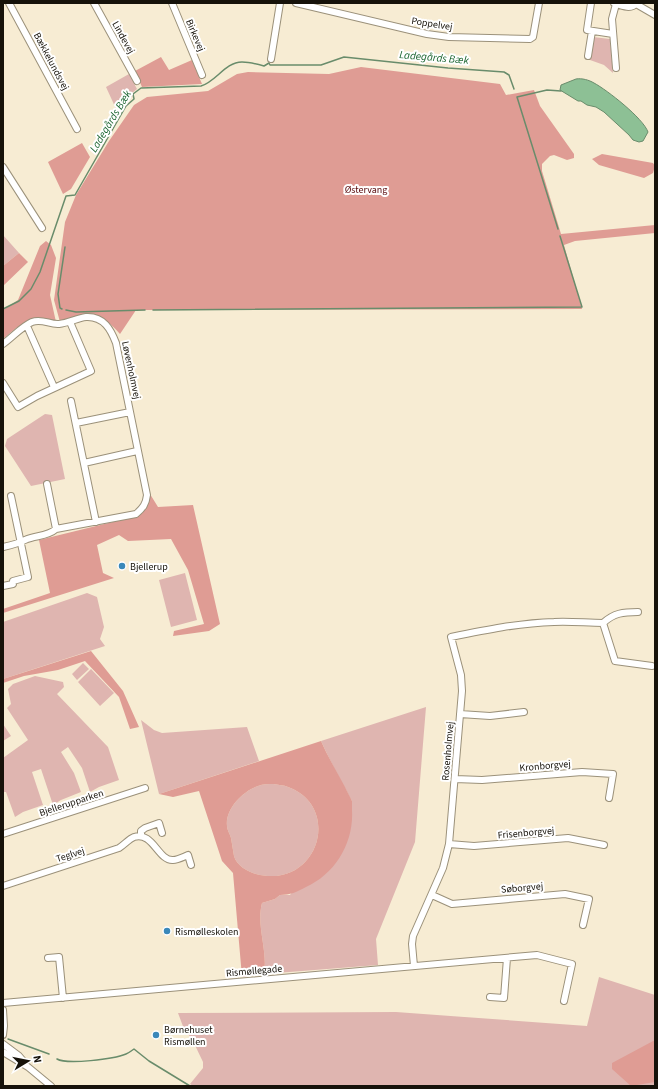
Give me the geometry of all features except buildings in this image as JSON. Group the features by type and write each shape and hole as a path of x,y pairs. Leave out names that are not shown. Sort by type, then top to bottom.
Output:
{"street":[{"name":"Bækkelundsvej","path":"9,3 77,129"},
{"name":"Lindevej","path":"94,3 137,81"},
{"name":"Birkevej","path":"172,3 202,75"},
{"path":"271,59 280,3"},
{"name":"Poppelvej","path":"296,3 428,34 449,37 530,39 533,37 539,3"},
{"path":"591,3 587,30 613,34"},
{"path":"616,68 612,19 615,3 630,7 637,4 655,15"},
{"path":"588,56 592,31"},
{"path":"3,167 42,228"},
{"name":"Løvenholmvej","path":"3,344 34,321 43,320 58,324 86,317 96,319 106,324 112,332 116,343 147,495 146,503 136,514 56,529 51,534 3,547"},
{"path":"3,383 18,407 54,387 91,371 70,322"},
{"path":"27,326 54,387"},
{"path":"71,401 96,522"},
{"name":"Løvenholmvej","path":"76,423 130,412"},
{"path":"84,462 137,451"},
{"path":"47,484 56,529"},
{"path":"3,586 13,584 13,581 28,577 11,496"},
{"path":"638,612 624,612 609,618 603,623 615,661 652,666"},
{"name":"Rosenholmvej","path":"414,966 412,944 413,936 443,868 449,844 462,691 461,675 451,637 522,624 555,622 603,623"},
{"path":"460,714 490,716 524,712"},
{"name":"Kronborgvej","path":"455,779 482,780 582,772 613,774 609,798"},
{"name":"Bjellerupparken","path":"3,834 145,788"},
{"name":"Teglvej","path":"3,886 119,848 134,837 141,836 141,831 145,828 159,823 162,833"},
{"path":"141,836 148,839 166,858 172,860 188,855 191,865"},
{"name":"Frisenborgvej","path":"449,844 474,846 568,838 604,845"},
{"name":"Søborgvej","path":"432,895 452,904 565,894 589,899 583,925"},
{"name":"Rismøllegade","path":"3,1003 537,955 572,964 564,1001"},
{"path":"48,958 59,957 63,998"},
{"path":"490,997 504,998 507,958"},
{"path":"3,1010 3,1035"},
{"path":"3,1044 19,1056 28,1067"},
{"path":"3,1052 28,1067 51,1086"}],"shaded area":[{"path":"593,37 610,39 613,73 604,65 590,60"},
{"path":"129,74 137,89 117,111 106,87"},
{"path":"576,79 594,83 632,112 645,126 648,132 643,141 639,142 633,140 604,112 596,107 578,101 560,90 561,85"},
{"path":"3,235 19,253 3,266"},
{"path":"45,414 52,415 65,479 31,486 5,446 7,439"},
{"path":"185,573 197,620 171,627 159,580"},
{"path":"87,593 97,597 104,627 100,639 105,646 3,679 3,622"},
{"path":"83,663 89,669 77,680 72,674"},
{"path":"91,669 114,693 100,706 78,682"},
{"path":"35,676 63,682 64,687 57,694 108,747 119,780 90,792 82,768 68,747 61,752 74,773 81,792 53,805 41,769 32,772 43,805 23,812 15,817 6,792 3,792 3,758 28,740 7,708 11,704 8,689 13,684"},
{"path":"426,707 415,842 376,939 378,965 264,974 265,956 260,920 262,903 275,899 280,895 290,895 352,801 321,741"},
{"path":"141,720 154,730 162,733 247,727 259,761 159,794"},
{"path":"3,724 11,736 3,741"},
{"path":"264,784 286,786 305,797 315,811 318,828 316,844 308,859 295,870 277,876 249,872 240,865 235,859 231,838 227,829 229,813 241,796 252,788"},
{"path":"599,977 655,995 655,1086 193,1086 190,1084 203,1068 203,1062 192,1039 184,1029 178,1013 396,1012 587,1026"}],"green space":[{"path":"161,57 169,70 192,60 202,84 142,87 135,71"},
{"name":"Østervang","path":"361,67 500,84 506,95 534,90 540,106 574,154 574,158 567,160 554,155 550,156 542,164 542,171 561,234 655,225 655,233 575,241 564,245 582,309 136,310 120,334 99,316 79,316 60,322 54,300 65,222 76,195 109,141 134,105 147,97 208,91 237,74 248,72 329,74"},
{"path":"82,143 90,157 71,189 63,194 48,162"},
{"path":"602,154 653,163 655,166 653,173 644,178 599,165 592,159"},
{"path":"46,241 51,245 56,258 50,295 56,322 35,318 16,328 3,339 3,310 18,300 40,246"},
{"path":"19,253 28,262 3,286 3,266"},
{"path":"150,494 158,507 193,505 220,624 209,631 173,636 174,631 204,624 188,570 171,539 128,541 119,535 97,545 103,573 114,578 3,613 3,609 50,593 39,540 137,516 149,501"},
{"path":"91,651 123,691 139,727 130,729 119,697 85,661 58,670 24,676 3,683 3,679"},
{"path":"321,741 352,801 352,822 350,834 341,856 326,874 300,890 290,894 280,895 275,899 262,903 260,920 265,956 264,974 242,977 233,873 222,861 199,791 173,797 159,794","holes":["275,784 288,787 305,797 315,811 318,828 316,844 308,859 295,870 277,876 256,874 243,868 235,859 231,838 227,828 229,813 241,796 252,788 260,785"]},
{"path":"655,1040 655,1082 631,1086 612,1069 612,1063"}],"waterway":[{"name":"Ladegårds Bæk","path":"3,309 19,301 31,289 40,272 66,196 75,195 126,106 134,99 133,94 141,88 201,86 211,81 231,65 242,62 264,66 269,63 270,65 321,65 344,57 448,68 504,72 509,75 514,89"},
{"path":"558,229 517,97 547,90 561,91"},
{"path":"153,310 582,307 560,236"},
{"path":"62,309 60,308 58,294 65,247"},
{"path":"66,310 76,312 145,310"},
{"path":"8,1039 49,1054"},
{"path":"57,1059 62,1061 102,1059 120,1056 129,1053 134,1049 149,1061 190,1086"}],"place":[{"name":"Bjellerup","path":"122,566"},
{"name":"Rismølleskolen","path":"167,931"},
{"name":"Børnehuset Rismøllen","path":"156,1035"}]}
